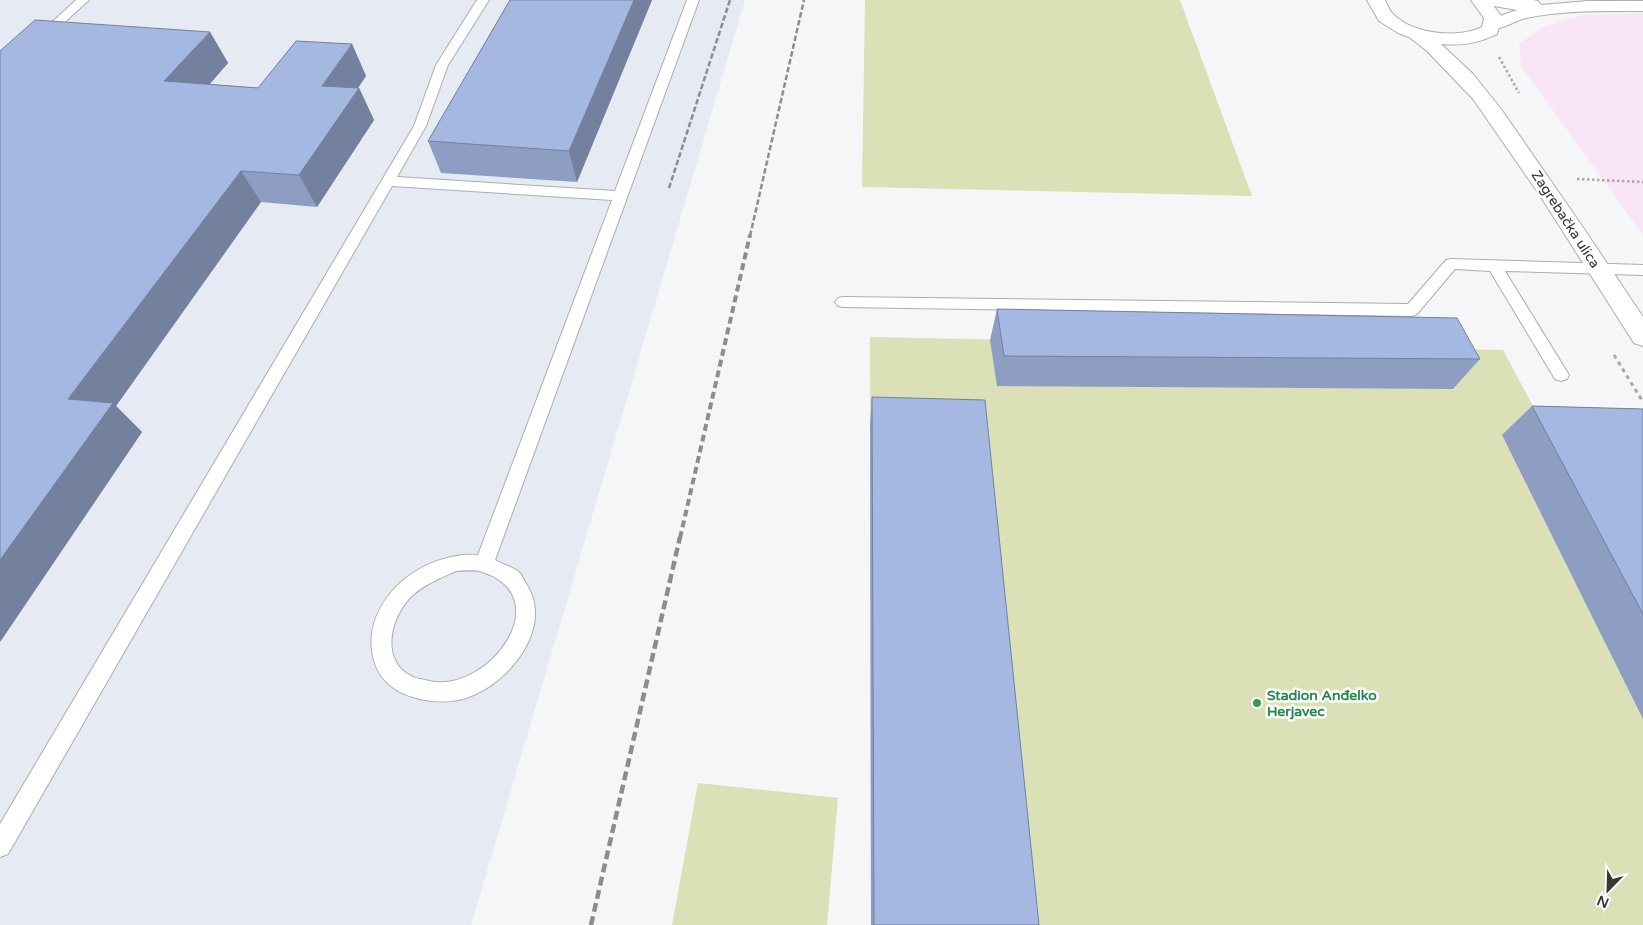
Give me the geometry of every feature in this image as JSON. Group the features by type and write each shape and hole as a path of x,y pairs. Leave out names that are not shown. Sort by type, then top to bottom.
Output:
{"main road":[{"name":"Zagrebačka ulica","path":"1376,0 1379,10 1387,18 1416,33 1436,48 1488,102 1643,337"},
{"path":"1480,0 1494,16 1495,24"},
{"path":"1488,0 1556,9"},
{"path":"1476,53 1495,24 1519,13 1556,9 1643,6"},
{"name":"Zagrebačka ulica","path":"1416,33 1449,40 1476,53 1488,102"}],"lane":[{"path":"35,44 83,0"},
{"path":"0,846 420,126 442,65 483,0"},
{"path":"484,564 693,0"},
{"path":"388,181 621,196"},
{"path":"842,302 1412,310 1451,264 1643,270"},
{"path":"1494,266 1561,375"},
{"path":"455,563 484,564 506,573 521,589 527,612 522,638 506,663 482,682 452,692 422,692 400,682 385,664 380,642 388,613 404,591 428,573 455,563"}],"path":[{"path":"1500,53 1499,59 1523,100"},
{"path":"1579,186 1574,179 1643,182"}],"shaded area":[{"path":"0,0 745,0 471,925 0,925"},
{"path":"1643,13 1643,235 1521,66 1519,44 1543,27 1584,15"}],"green space":[{"path":"865,0 1180,0 1252,196 862,187"},
{"name":"Stadion Anđelko Herjavec","path":"870,337 1503,350 1549,436 1643,481 1643,925 871,925"},
{"path":"698,783 838,798 827,925 672,925"}],"building":[{"path":"510,0 634,0 569,151 428,141"},
{"path":"35,20 210,32 164,81 258,88 296,41 352,44 322,86 359,88 299,175 241,171 68,399 113,403 0,560 0,51"},
{"path":"997,309 1457,318 1480,359 1004,356"},
{"path":"872,397 985,400 1039,925 874,925"},
{"path":"1532,406 1643,409 1643,614"}],"railway":[{"path":"669,188 730,0"},
{"path":"750,236 804,0"},
{"path":"680,538 750,235"},
{"path":"591,925 680,537"}],"place":[{"name":"Stadion Anđelko Herjavec","path":"1257,703"}]}
